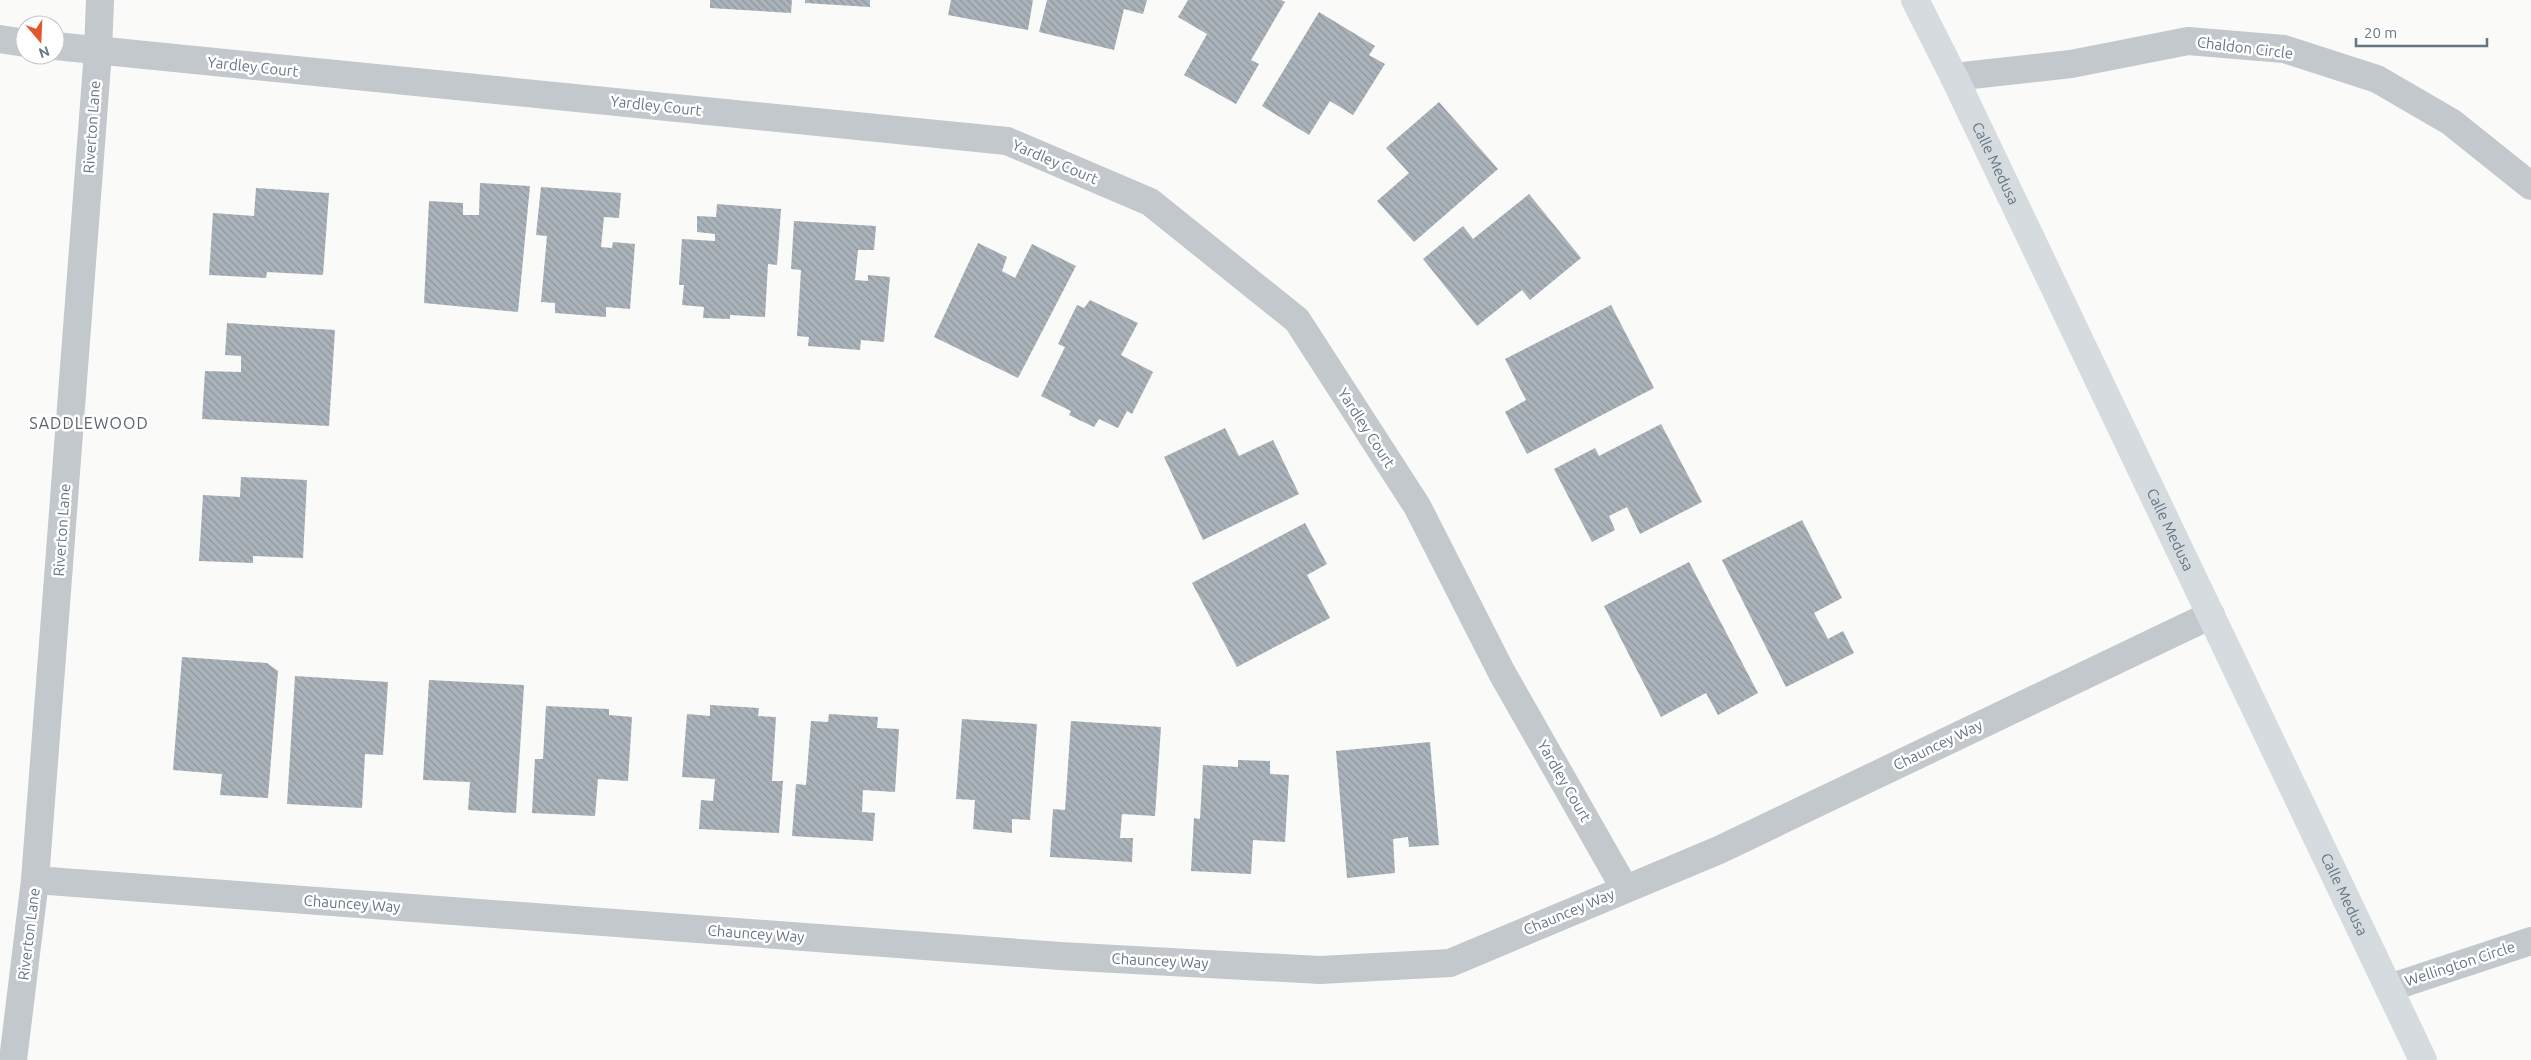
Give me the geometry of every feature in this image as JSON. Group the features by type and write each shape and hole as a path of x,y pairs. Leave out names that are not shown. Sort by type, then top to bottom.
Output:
{"street":[{"name":"Riverton Lane","path":"14,1060 35,880 98,52 100,0"},
{"name":"Calle Medusa","path":"1915,0 1954,77 2423,1060"},
{"path":"0,40 15,42"},
{"name":"Chaldon Circle","path":"1954,77 2071,64 2188,41 2284,49 2377,79 2451,122 2531,186"},
{"name":"Yardley Court","path":"65,47 1007,141 1150,202 1297,320 1417,506 1502,673 1625,889"},
{"name":"Chauncey Way","path":"35,880 1060,956 1320,970 1450,963 1719,850 2211,615"},
{"name":"Wellington Circle","path":"2389,988 2531,940"}],"building":[{"path":"710,0 792,0 791,13 710,8"},
{"path":"805,0 870,0 870,7 805,3"},
{"path":"951,0 1033,0 1028,30 948,15"},
{"path":"1047,0 1147,0 1143,14 1124,9 1114,50 1039,32"},
{"path":"1188,0 1281,0 1285,2 1251,60 1259,64 1236,104 1184,75 1207,34 1178,17"},
{"path":"1319,12 1375,46 1369,55 1385,64 1353,115 1330,101 1309,135 1262,106"},
{"path":"1439,102 1498,169 1414,242 1377,201 1409,173 1386,148"},
{"path":"480,183 530,186 518,312 424,303 429,201 463,203 463,215 479,215"},
{"path":"541,187 621,193 619,218 604,217 601,247 612,248 613,242 635,244 630,309 606,307 606,317 555,313 555,303 541,302 547,236 536,235"},
{"path":"256,188 329,193 323,275 267,272 266,278 209,275 213,213 254,216"},
{"path":"1529,194 1581,258 1530,300 1522,290 1477,326 1423,259 1463,226 1473,239"},
{"path":"717,204 781,209 777,265 768,264 765,317 730,315 730,319 703,318 704,307 682,305 684,285 679,285 682,239 715,241 715,234 697,232 697,216 716,217"},
{"path":"794,221 876,226 874,250 858,250 855,280 868,281 868,275 890,277 884,342 861,340 860,350 808,346 809,337 797,336 801,270 791,269"},
{"path":"978,243 1007,257 1002,271 1015,278 1032,244 1076,266 1018,378 934,337"},
{"path":"1090,300 1138,323 1121,355 1153,372 1132,414 1127,411 1118,428 1099,419 1094,427 1069,415 1071,411 1041,396 1065,347 1058,344 1077,305 1084,308"},
{"path":"1611,305 1654,388 1527,454 1505,412 1526,400 1505,359"},
{"path":"227,323 335,330 329,426 202,419 205,371 241,372 241,356 225,355"},
{"path":"1661,424 1702,502 1640,534 1627,507 1609,516 1615,530 1592,542 1554,469 1595,448 1599,456"},
{"path":"1225,428 1239,456 1273,440 1299,494 1203,540 1164,457"},
{"path":"241,477 307,480 303,558 253,556 253,563 199,561 203,495 240,497"},
{"path":"1802,520 1842,598 1814,613 1828,639 1843,631 1854,653 1786,687 1722,560"},
{"path":"1305,523 1327,564 1307,575 1330,618 1237,667 1192,583"},
{"path":"1689,562 1758,693 1718,715 1706,693 1661,717 1604,606"},
{"path":"182,657 267,663 278,671 268,798 220,795 222,774 173,770"},
{"path":"295,676 388,682 383,755 365,754 362,808 287,804"},
{"path":"429,680 524,685 516,813 468,810 470,782 423,780"},
{"path":"710,705 759,708 758,716 776,717 772,781 783,781 779,833 699,829 701,800 713,801 715,779 682,777 687,714 710,716"},
{"path":"546,706 609,709 609,715 632,717 628,781 598,779 595,816 532,813 535,759 543,759"},
{"path":"829,714 878,717 877,728 899,729 895,792 863,790 862,812 875,813 873,841 792,836 796,784 806,785 811,721 828,722"},
{"path":"962,719 1037,724 1030,820 1012,819 1012,833 973,829 975,800 956,799"},
{"path":"1071,721 1161,727 1155,816 1122,814 1120,838 1133,838 1132,862 1050,857 1053,809 1065,810"},
{"path":"1430,742 1439,845 1409,847 1408,837 1393,839 1395,873 1347,878 1336,751"},
{"path":"1238,760 1270,761 1270,774 1289,775 1285,842 1253,840 1251,874 1191,871 1194,818 1200,819 1203,765 1238,767"}],"district":[{"name":"SADDLEWOOD","path":"89,423"}]}
